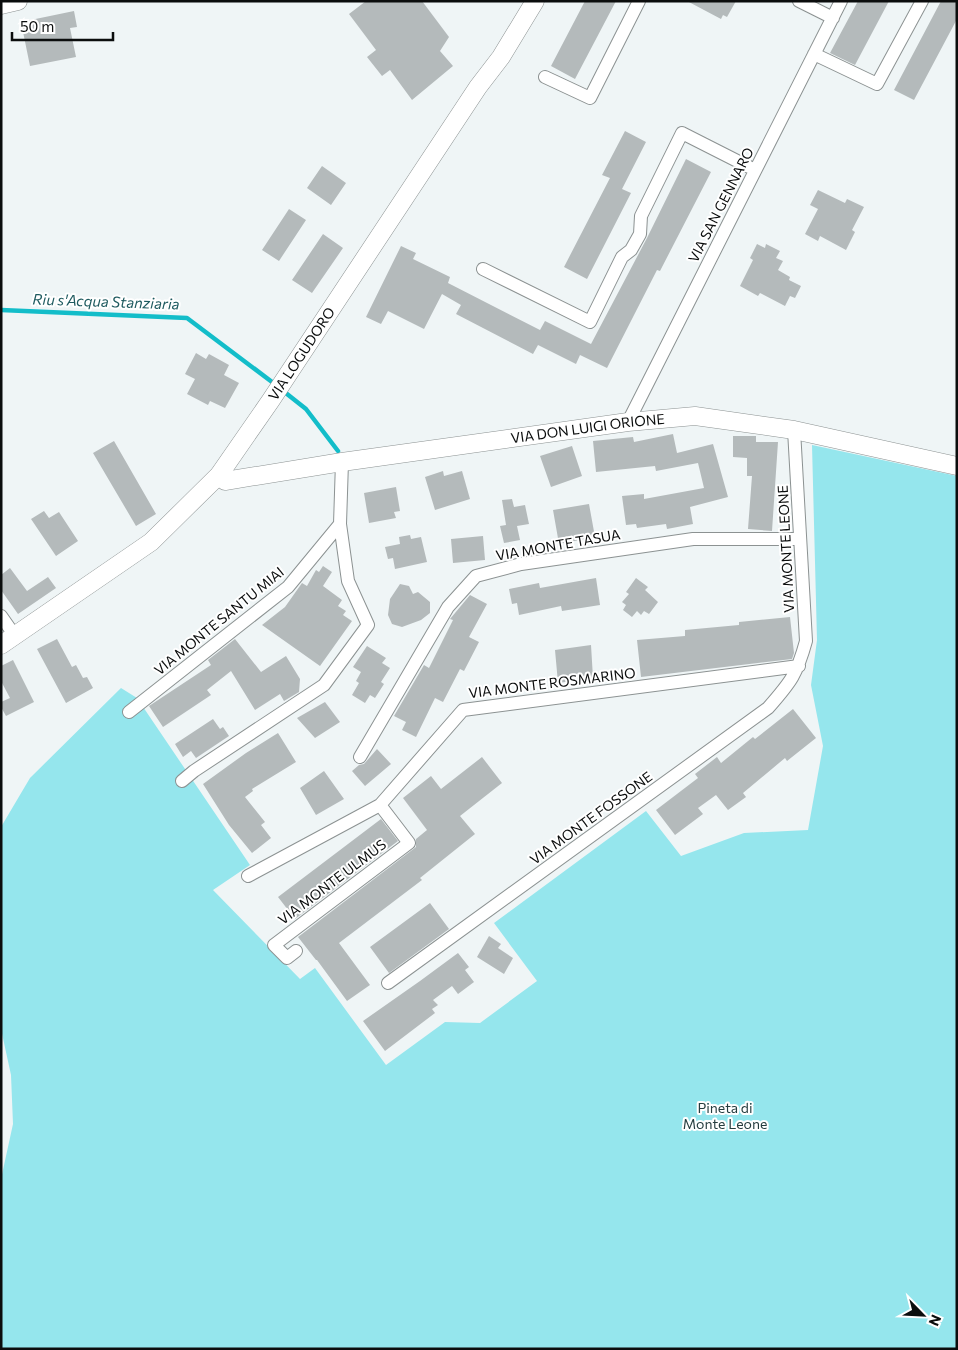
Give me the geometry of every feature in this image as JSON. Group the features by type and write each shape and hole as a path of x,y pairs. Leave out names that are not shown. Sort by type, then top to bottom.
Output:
{"street":[{"path":"1,5 18,1"},
{"name":"VIA LOGUDORO","path":"8,640 151,542 219,475 271,400 473,94 501,57 535,1"},
{"path":"545,77 590,98 639,1"},
{"path":"799,1 833,18"},
{"name":"VIA SAN GENNARO","path":"628,422 841,1"},
{"path":"814,54 877,84 922,1"},
{"path":"483,269 590,322 622,257 631,250 640,234 641,216 682,134 755,170"},
{"name":"VIA DON LUIGI ORIONE","path":"219,475 225,481 342,462 628,422 695,416 794,430 957,466"},
{"name":"VIA MONTE LEONE","path":"794,430 806,641 799,666"},
{"path":"182,781 194,771 324,685 368,625 348,581 340,524 342,462"},
{"name":"VIA MONTE SANTU MIAI","path":"130,712 288,587 340,524"},
{"name":"VIA MONTE TASUA","path":"360,758 448,607 476,576 520,564 693,539 800,539"},
{"path":"1,616 8,640"},
{"name":"VIA MONTE ROSMARINO","path":"248,876 380,805 463,710 799,666"},
{"name":"VIA MONTE FOSSONE","path":"388,983 768,708 791,682 799,666"},
{"name":"VIA MONTE ULMUS","path":"296,951 287,958 274,944 409,843 380,805"}],"green space":[{"name":"Pineta di Monte Leone","path":"812,445 957,476 957,1349 1,1349 1,1179 13,1124 11,1075 1,1029 1,827 30,778 121,688 137,698 250,865 213,890 300,979 315,968 386,1065 445,1022 480,1023 537,981 494,923 646,811 681,856 744,833 808,830 823,746 811,685 817,640"}],"building":[{"path":"366,1 422,1 449,37 440,51 453,66 412,100 390,70 382,76 367,57 376,50 349,14"},
{"path":"585,1 616,1 575,79 551,66"},
{"path":"687,1 736,1 727,17 723,15 721,19"},
{"path":"858,1 889,1 855,65 830,53"},
{"path":"941,1 957,1 957,19 914,100 894,90"},
{"path":"74,11 77,27 70,28 76,57 30,66 21,22"},
{"path":"625,131 646,142 622,189 631,193 587,279 564,267 610,178 602,175"},
{"path":"686,159 711,172 660,271 657,270 607,368 580,355 576,364 538,345 533,354 456,314 461,305 442,294 424,329 388,311 381,324 366,317 401,246 416,253 413,259 450,277 448,283 540,330 545,321 591,344"},
{"path":"322,166 346,183 331,205 307,188"},
{"path":"818,190 845,203 847,199 864,207 852,230 855,232 846,250 820,236 818,241 805,234 818,209 810,205"},
{"path":"289,209 306,220 279,261 262,250"},
{"path":"323,234 343,248 312,293 292,280"},
{"path":"757,244 765,248 766,244 780,251 776,258 783,261 778,270 790,277 789,280 801,286 795,298 790,296 785,306 760,293 758,296 740,286 753,260 750,258"},
{"path":"196,353 206,359 209,354 229,365 224,375 239,383 225,408 210,401 208,405 187,394 195,379 185,374"},
{"path":"673,434 677,453 713,444 728,497 690,507 693,524 667,529 666,524 637,528 636,524 626,525 622,496 644,494 644,499 704,488 698,463 656,471 655,466 596,472 593,441 633,437 634,442"},
{"path":"733,436 756,436 756,442 778,442 772,531 748,529 752,476 747,476 747,458 733,457"},
{"path":"114,441 156,514 136,526 93,453"},
{"path":"572,446 582,476 551,487 540,456"},
{"path":"443,471 444,476 462,471 470,499 435,510 425,477"},
{"path":"396,487 400,511 394,512 396,518 369,523 364,493"},
{"path":"512,499 514,507 525,505 529,524 517,526 520,540 504,543 500,526 506,525 502,500"},
{"path":"589,504 595,537 559,544 553,510"},
{"path":"44,511 49,518 59,512 78,541 56,556 31,519"},
{"path":"410,535 411,539 421,537 427,562 395,569 393,558 388,559 385,547 400,544 399,537"},
{"path":"483,536 485,560 453,563 451,539"},
{"path":"323,566 332,572 323,586 342,600 338,606 346,611 343,615 352,621 320,666 262,625 285,607 302,583 307,586 316,570 319,572"},
{"path":"10,568 27,591 48,577 56,588 18,614 1,590 1,575"},
{"path":"596,578 600,605 562,611 561,606 519,615 517,603 512,604 509,589 539,583 540,588"},
{"path":"636,578 648,587 645,590 658,602 649,614 644,611 641,615 637,611 632,617 623,610 626,605 622,602 629,594 626,592"},
{"path":"400,584 409,586 413,594 418,592 430,602 430,613 421,620 402,627 392,624 388,615 390,599"},
{"path":"470,595 487,604 469,637 479,642 464,671 460,669 443,702 435,698 416,737 402,730 406,722 394,716 424,665 429,668 453,620 450,619"},
{"path":"790,617 794,653 792,659 641,677 637,640 685,636 685,630 739,625 739,622"},
{"path":"57,639 72,667 76,665 83,678 87,677 93,688 66,703 37,649"},
{"path":"235,639 261,672 286,656 300,679 299,692 284,701 280,694 255,710 231,671 207,690 211,695 163,727 149,706 211,665 208,660"},
{"path":"591,645 593,678 558,683 555,650"},
{"path":"367,646 386,658 382,663 390,668 381,682 384,684 375,698 370,695 365,703 352,695 359,683 356,681 361,672 353,667"},
{"path":"13,660 34,702 6,716 1,707 1,702 10,698 1,681 1,666"},
{"path":"325,702 340,722 315,738 297,718"},
{"path":"793,709 816,738 787,761 785,758 743,793 746,797 728,810 716,795 698,808 703,814 675,835 656,810 698,778 695,774 717,757 721,763 753,737 755,739"},
{"path":"213,719 220,729 223,727 229,736 196,758 191,751 183,757 175,744"},
{"path":"278,733 296,762 252,789 253,791 245,797 265,822 261,825 271,838 252,853 229,825 203,784"},
{"path":"377,749 391,764 365,786 352,771 359,765 364,764"},
{"path":"482,757 502,783 460,816 475,834 420,878 422,880 339,943 370,985 347,1001 298,937 416,847 416,839 427,830 403,798 431,776 441,789"},
{"path":"324,771 344,799 316,815 300,788"},
{"path":"381,819 398,841 295,919 278,897"},
{"path":"430,903 449,929 389,973 370,947"},
{"path":"489,936 501,944 498,948 513,958 504,974 477,957"},
{"path":"458,953 469,967 465,970 474,982 458,994 452,986 433,1000 438,1005 432,1009 435,1013 385,1051 363,1021"}],"waterway":[{"name":"Riu s'Acqua Stanziaria","path":"1,310 187,318 276,385"},
{"name":"Riu s'Acqua Stanziaria","path":"282,390 306,409 338,451"}]}
